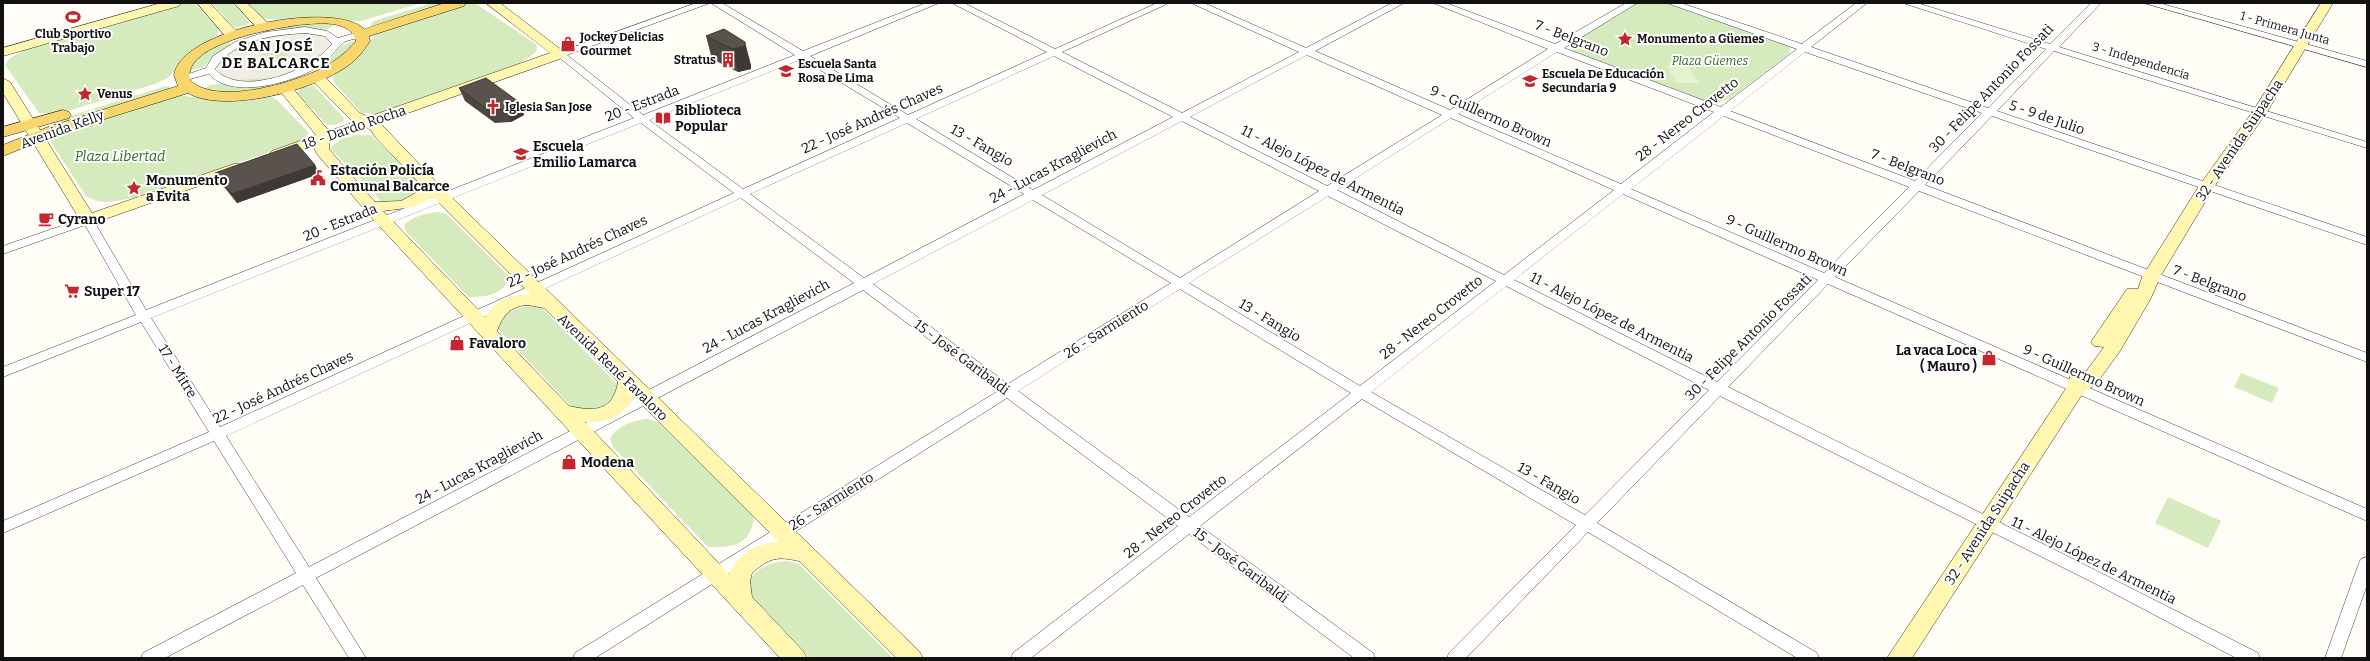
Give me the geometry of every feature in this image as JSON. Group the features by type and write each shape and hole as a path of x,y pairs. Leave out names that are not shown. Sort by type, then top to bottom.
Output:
{"main road":[{"path":"358,30 427,3"},
{"path":"358,30 363,41 360,48 354,56 343,64 317,77 282,83 255,94 221,95 204,93 186,83 182,71 194,55 232,35 266,30 290,20 324,19 358,30 459,3"},
{"name":"Avenida Kelly","path":"3,132 28,124 186,83"},
{"name":"Avenida Kelly","path":"4,150 54,130 186,83"},
{"path":"3,132 19,131 25,136 4,150"}],"street":[{"path":"3,52 175,3"},
{"path":"203,3 232,35"},
{"path":"240,3 266,30"},
{"path":"492,3 560,54"},
{"name":"18 - Dardo Rocha","path":"265,158 323,144 374,128 560,54 705,3"},
{"name":"13 - Fangio","path":"716,3 1360,392 1587,524 1811,658"},
{"name":"20 - Estrada","path":"3,372 384,221 436,191 642,119 934,3"},
{"name":"11 - Alejo López de Armentia","path":"957,3 1986,524 2106,582 2252,658"},
{"name":"22 - José Andrés Chaves","path":"3,527 217,434 533,288 1164,3"},
{"name":"9 - Guillermo Brown","path":"1196,3 2367,515"},
{"name":"24 - Lucas Kraglievich","path":"149,658 1399,3"},
{"name":"7 - Belgrano","path":"1438,3 2151,277 2367,358"},
{"name":"26 - Sarmiento","path":"581,658 1327,190 1556,48 1632,3"},
{"name":"5 - 9 de Julio","path":"1672,3 2367,241"},
{"name":"28 - Nereo Crovetto","path":"1019,658 1862,3"},
{"name":"3 - Independencia","path":"1908,3 2367,145"},
{"name":"30 - Felipe Antonio Fossati","path":"1455,658 2096,3"},
{"name":"1 - Primera Junta","path":"2149,3 2367,64"},
{"name":"32 - Avenida Suipacha","path":"1899,658 2076,388 2090,380 2130,321 2149,287 2151,277 2208,186 2260,112 2327,3"},
{"path":"336,42 328,34 318,31 266,30 221,54 213,61 210,70 212,75 221,80 234,83 282,83 326,60 334,51 336,42 358,30"},
{"name":"15 - José Garibaldi","path":"560,54 642,119 1366,658"},
{"name":"Avenida Kelly","path":"186,83 210,70"},
{"name":"Avenida René Favaloro","path":"317,77 355,116 374,128 548,303 911,658"},
{"name":"17 - Mitre","path":"3,82 88,220 143,316 358,658"},
{"path":"282,83 321,130 323,144 370,206 795,658"},
{"path":"3,250 250,163"},
{"path":"370,206 389,208 406,205 429,192 436,191"},
{"path":"488,331 495,312 507,304 521,299 534,299 548,303"},
{"path":"563,412 581,417 596,417 611,411 624,402 628,381"},
{"path":"741,600 739,582 742,569 755,557 770,550 787,550 806,556"},
{"path":"2333,658 2367,563"}],"green space":[{"name":"Plaza Libertad","path":"182,3 195,4 218,29 218,34 187,56 169,77 155,84 58,114 39,113 5,65 10,58 26,49"},
{"path":"212,3 232,3 250,23 244,26 234,27"},
{"path":"247,3 421,3 361,21 268,19 262,17"},
{"path":"432,3 452,3 374,27 370,25 374,21"},
{"path":"475,3 537,45 536,52 518,65 378,114 362,113 334,83 333,78 335,73 361,54 378,31 462,4"},
{"name":"Plaza Güemes","path":"1637,3 1665,3 1780,42 1790,47 1790,53 1730,99 1717,103 1700,100 1575,52 1570,48 1571,44"},
{"path":"309,22 335,25 325,30 276,29"},
{"path":"282,33 315,33 332,42 321,59 278,77 266,80 241,81 218,73 221,58 246,43"},
{"path":"223,42 228,42 231,45 213,57 204,67 190,70 195,60 199,56"},
{"path":"355,42 348,57 318,69 333,56 341,46"},
{"path":"1666,66 1688,66 1699,83 1676,83"},
{"path":"210,85 268,85 257,91 248,92 228,92 205,89"},
{"name":"Plaza Libertad","path":"166,86 170,87 170,90 51,125 57,120"},
{"path":"314,86 344,118 343,121 335,125 327,125 297,93 301,88"},
{"name":"Plaza Libertad","path":"179,95 205,99 272,97 278,101 309,133 301,141 294,144 133,198 103,202 86,196 52,144 50,136"},
{"path":"357,135 371,135 423,187 420,192 406,200 383,203 330,148 341,139"},
{"path":"439,212 446,214 510,277 503,288 493,294 468,297 405,230 404,225 412,219 424,214"},
{"path":"533,306 542,308 619,386 611,399 603,407 591,410 575,410 498,329 497,322 509,312 523,307"},
{"path":"2241,373 2279,388 2272,403 2234,387"},
{"path":"648,419 658,422 754,517 749,534 745,539 739,543 725,547 708,547 613,447 610,438 614,433 627,424"},
{"path":"2168,497 2221,521 2208,548 2155,523"},
{"path":"788,561 799,564 893,658 810,658 751,595 747,585 755,574 764,567 775,563"}],"shaded area":[{"path":"301,32 326,36 332,42 331,49 324,57 295,72 276,77 239,80 226,78 218,73 216,66 221,58 246,43 264,37","holes":["283,48 290,52 284,58 268,62 258,60 263,53"]}],"building":[{"path":"724,29 745,42 745,46 732,49 706,36"},
{"path":"486,78 519,102 506,109 489,111 459,88"},
{"path":"297,144 315,165 232,194 215,173"}],"place":[{"name":"Club Sportivo Trabajo","path":"73,17"},
{"name":"Monumento a Güemes","path":"1625,39"},
{"name":"Jockey Delicias Gourmet","path":"568,44"},
{"name":"Stratus","path":"728,60"},
{"name":"Escuela Santa Rosa De Lima","path":"786,71"},
{"name":"Escuela De Educación Secundaria 9","path":"1530,81"},
{"name":"Venus","path":"85,94"},
{"name":"Iglesia San Jose","path":"493,107"},
{"name":"Biblioteca Popular","path":"663,118"},
{"name":"Escuela Emilio Lamarca","path":"521,154"},
{"name":"Estación Policía Comunal Balcarce","path":"318,178"},
{"name":"Monumento a Evita","path":"134,188"},
{"name":"Cyrano","path":"46,219"},
{"name":"Super 17","path":"72,291"},
{"name":"Favaloro","path":"457,343"},
{"name":"La vaca Loca ( Mauro )","path":"1989,358"},
{"name":"Modena","path":"569,462"}],"district":[{"name":"SAN JOSÉ DE BALCARCE","path":"276,54"}]}
